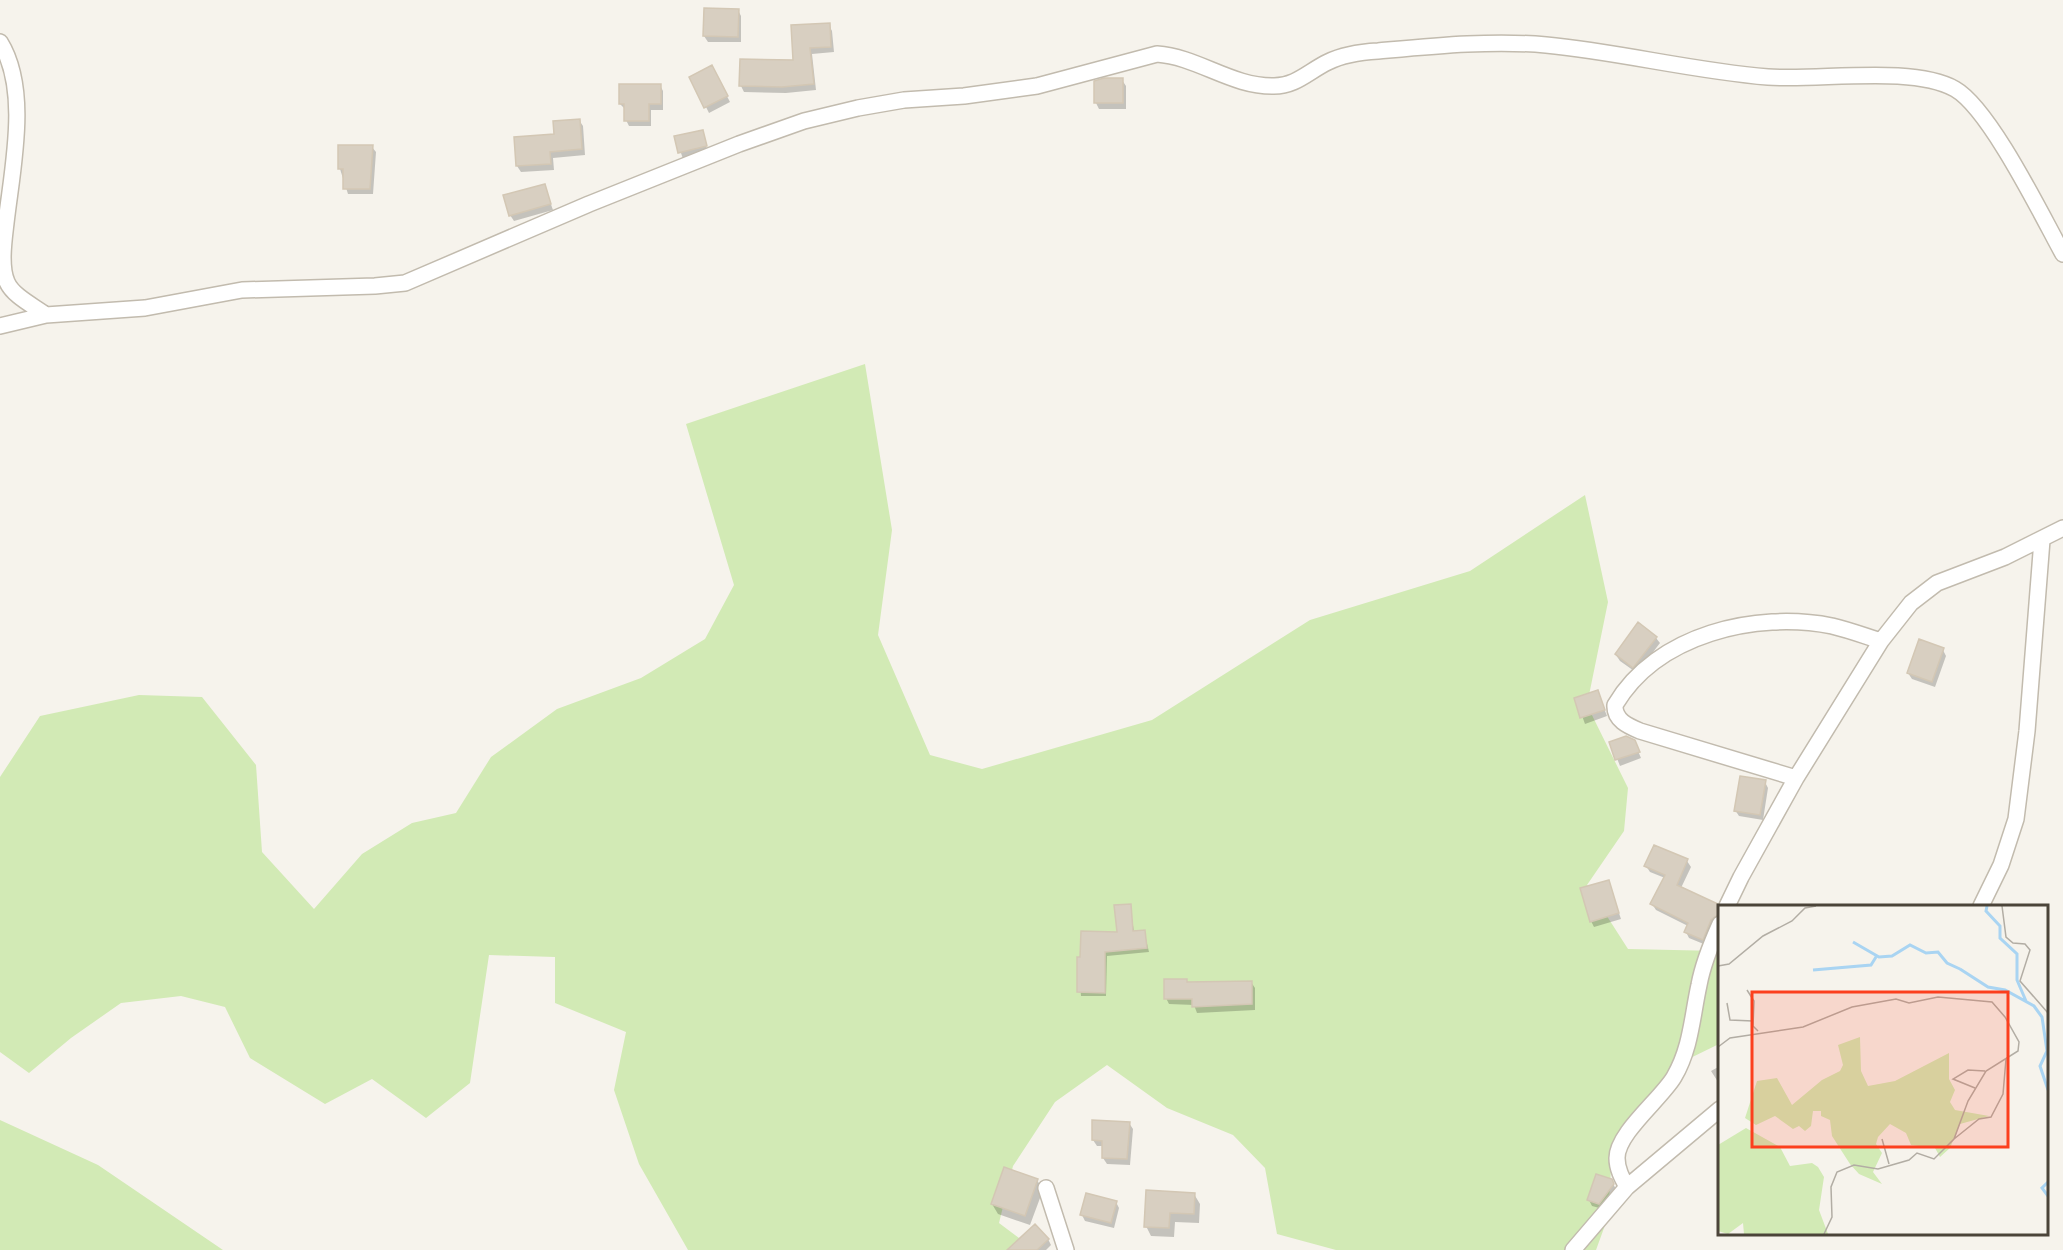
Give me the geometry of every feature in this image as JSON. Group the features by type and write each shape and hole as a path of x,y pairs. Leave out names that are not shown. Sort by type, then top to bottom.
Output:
{"street":[{"path":"0,42 10,59 15,85 13,154 2,234 4,273 8,284 46,315"},
{"path":"0,326 46,315 145,308 242,290 405,283 524,230 739,144 804,122 858,108 904,100 964,96 1037,86 1157,54 1176,56 1249,84 1275,86 1296,82 1329,62 1347,55 1497,44 1565,47 1710,71 1770,77 1904,78 1947,85 1971,102 2002,146 2063,254"},
{"path":"1727,905 1796,778 1881,641 1911,603 1936,583 2042,540 2063,528"},
{"path":"1981,905 2001,865 2016,819 2026,742 2042,540"},
{"path":"1796,778 1640,731 1621,721 1616,714 1615,705 1636,679 1661,657 1687,642 1735,627 1802,623 1833,627 1881,641"},
{"path":"1627,1187 1619,1171 1617,1152 1628,1133 1662,1095 1680,1067 1691,1035 1706,957 1718,927"},
{"path":"1574,1250 1627,1187 1718,1110"},
{"path":"1046,1188 1066,1250"}],"green space":[{"path":"865,364 892,530 878,635 930,755 982,769 1152,720 1310,620 1470,571 1585,495 1608,602 1587,705 1628,788 1624,831 1587,885 1628,949 1718,951 1718,1044 1672,1067 1612,1153 1608,1217 1596,1250 1336,1250 1277,1234 1265,1168 1233,1135 1167,1108 1107,1065 1055,1102 1013,1166 999,1223 1035,1250 688,1250 639,1164 614,1090 626,1032 555,1003 555,957 489,955 470,1083 426,1118 372,1079 325,1104 250,1058 225,1007 181,996 121,1003 71,1038 29,1073 0,1052 0,777 40,716 139,695 202,697 256,765 262,852 314,909 362,854 412,823 456,813 491,757 557,709 641,678 705,639 734,585 686,424"},
{"path":"0,1120 98,1165 223,1250 0,1250"}],"building":[{"path":"704,8 739,9 738,37 703,36"},
{"path":"830,23 831,47 810,48 814,84 782,87 739,86 740,59 793,60 791,25"},
{"path":"712,65 728,96 704,108 689,77"},
{"path":"1104,78 1123,78 1123,103 1094,103 1094,81"},
{"path":"619,84 661,84 661,104 649,104 649,121 624,121 624,104 619,104"},
{"path":"580,119 582,149 550,152 551,164 516,166 514,137 554,134 553,121"},
{"path":"703,130 707,146 678,153 674,136"},
{"path":"338,145 373,145 370,189 343,189 343,169 338,169"},
{"path":"545,184 551,204 509,216 503,195"},
{"path":"1638,622 1657,637 1633,668 1615,654"},
{"path":"1919,639 1944,648 1932,682 1907,673"},
{"path":"1598,690 1605,710 1580,718 1574,698"},
{"path":"1626,736 1635,740 1640,752 1615,760 1609,742"},
{"path":"1740,776 1766,780 1760,815 1734,811"},
{"path":"1654,845 1688,859 1677,885 1718,904 1718,915 1711,920 1703,940 1684,932 1688,923 1650,904 1665,875 1644,866"},
{"path":"1609,880 1619,913 1590,922 1580,888"},
{"path":"1131,904 1133,931 1145,930 1147,948 1105,952 1105,993 1077,992 1077,957 1080,957 1081,931 1117,932 1114,905"},
{"path":"1164,979 1187,979 1187,982 1252,981 1252,1004 1192,1007 1192,999 1164,999"},
{"path":"1092,1120 1130,1122 1127,1159 1102,1158 1102,1141 1092,1140"},
{"path":"1004,1167 1038,1179 1025,1216 991,1204"},
{"path":"1596,1174 1612,1179 1614,1184 1599,1204 1587,1200"},
{"path":"1146,1190 1195,1193 1194,1214 1170,1213 1169,1228 1144,1227"},
{"path":"1086,1193 1117,1201 1111,1223 1080,1215"},
{"path":"1035,1224 1049,1239 1037,1250 1007,1250"}]}
